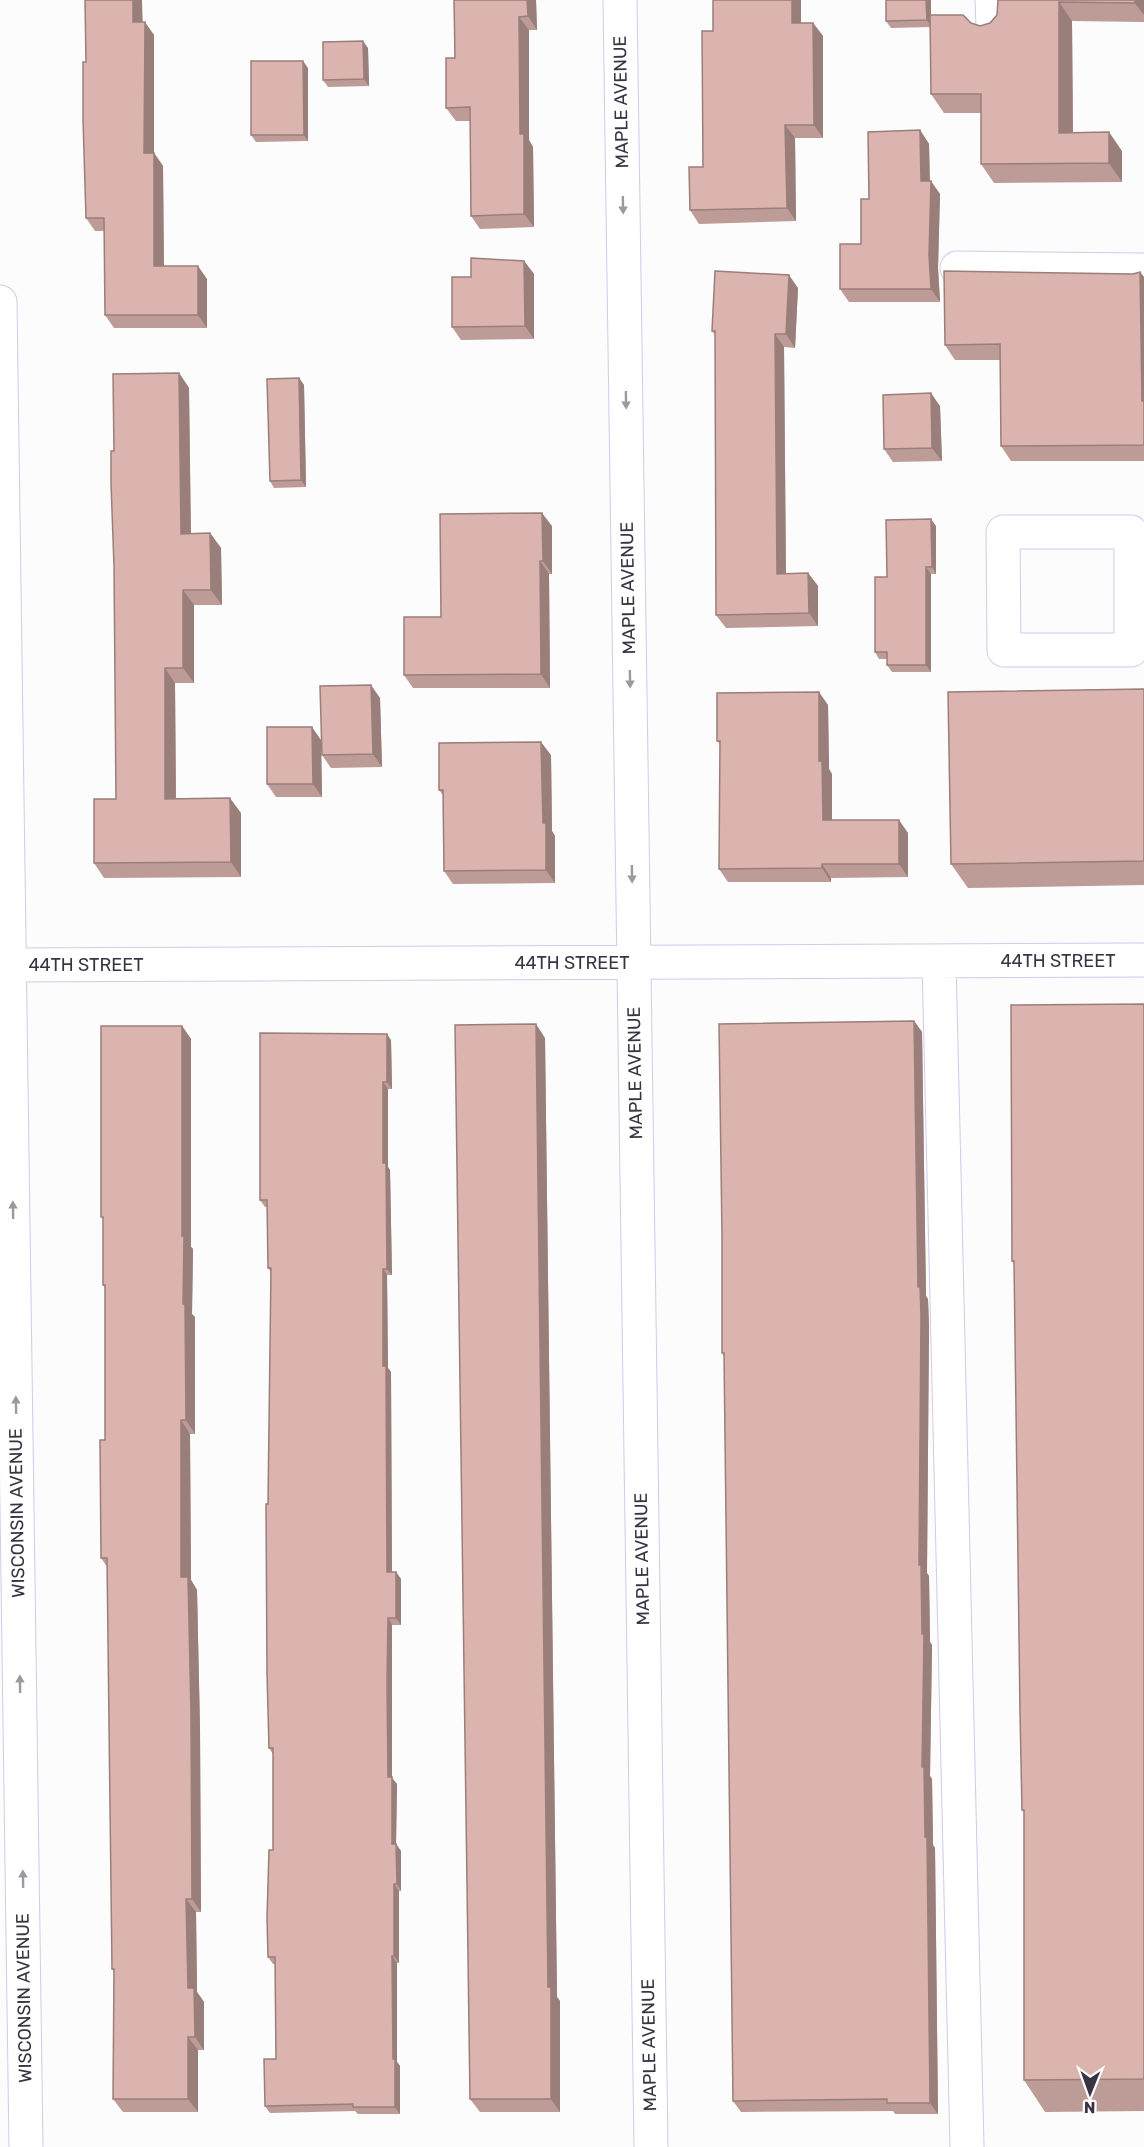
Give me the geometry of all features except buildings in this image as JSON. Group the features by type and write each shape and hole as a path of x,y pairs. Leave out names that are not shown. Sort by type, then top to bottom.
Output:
{"street":[{"name":"MAPLE AVENUE","path":"620,0 651,2147"},
{"path":"957,268 1144,270"},
{"name":"WISCONSIN AVENUE","path":"0,302 5,965 26,2147"},
{"path":"1003,532 1131,532 1138,600 1131,650 1004,650 1003,532"},
{"name":"44TH STREET","path":"5,965 1144,960"},
{"path":"939,961 967,2147"}]}
